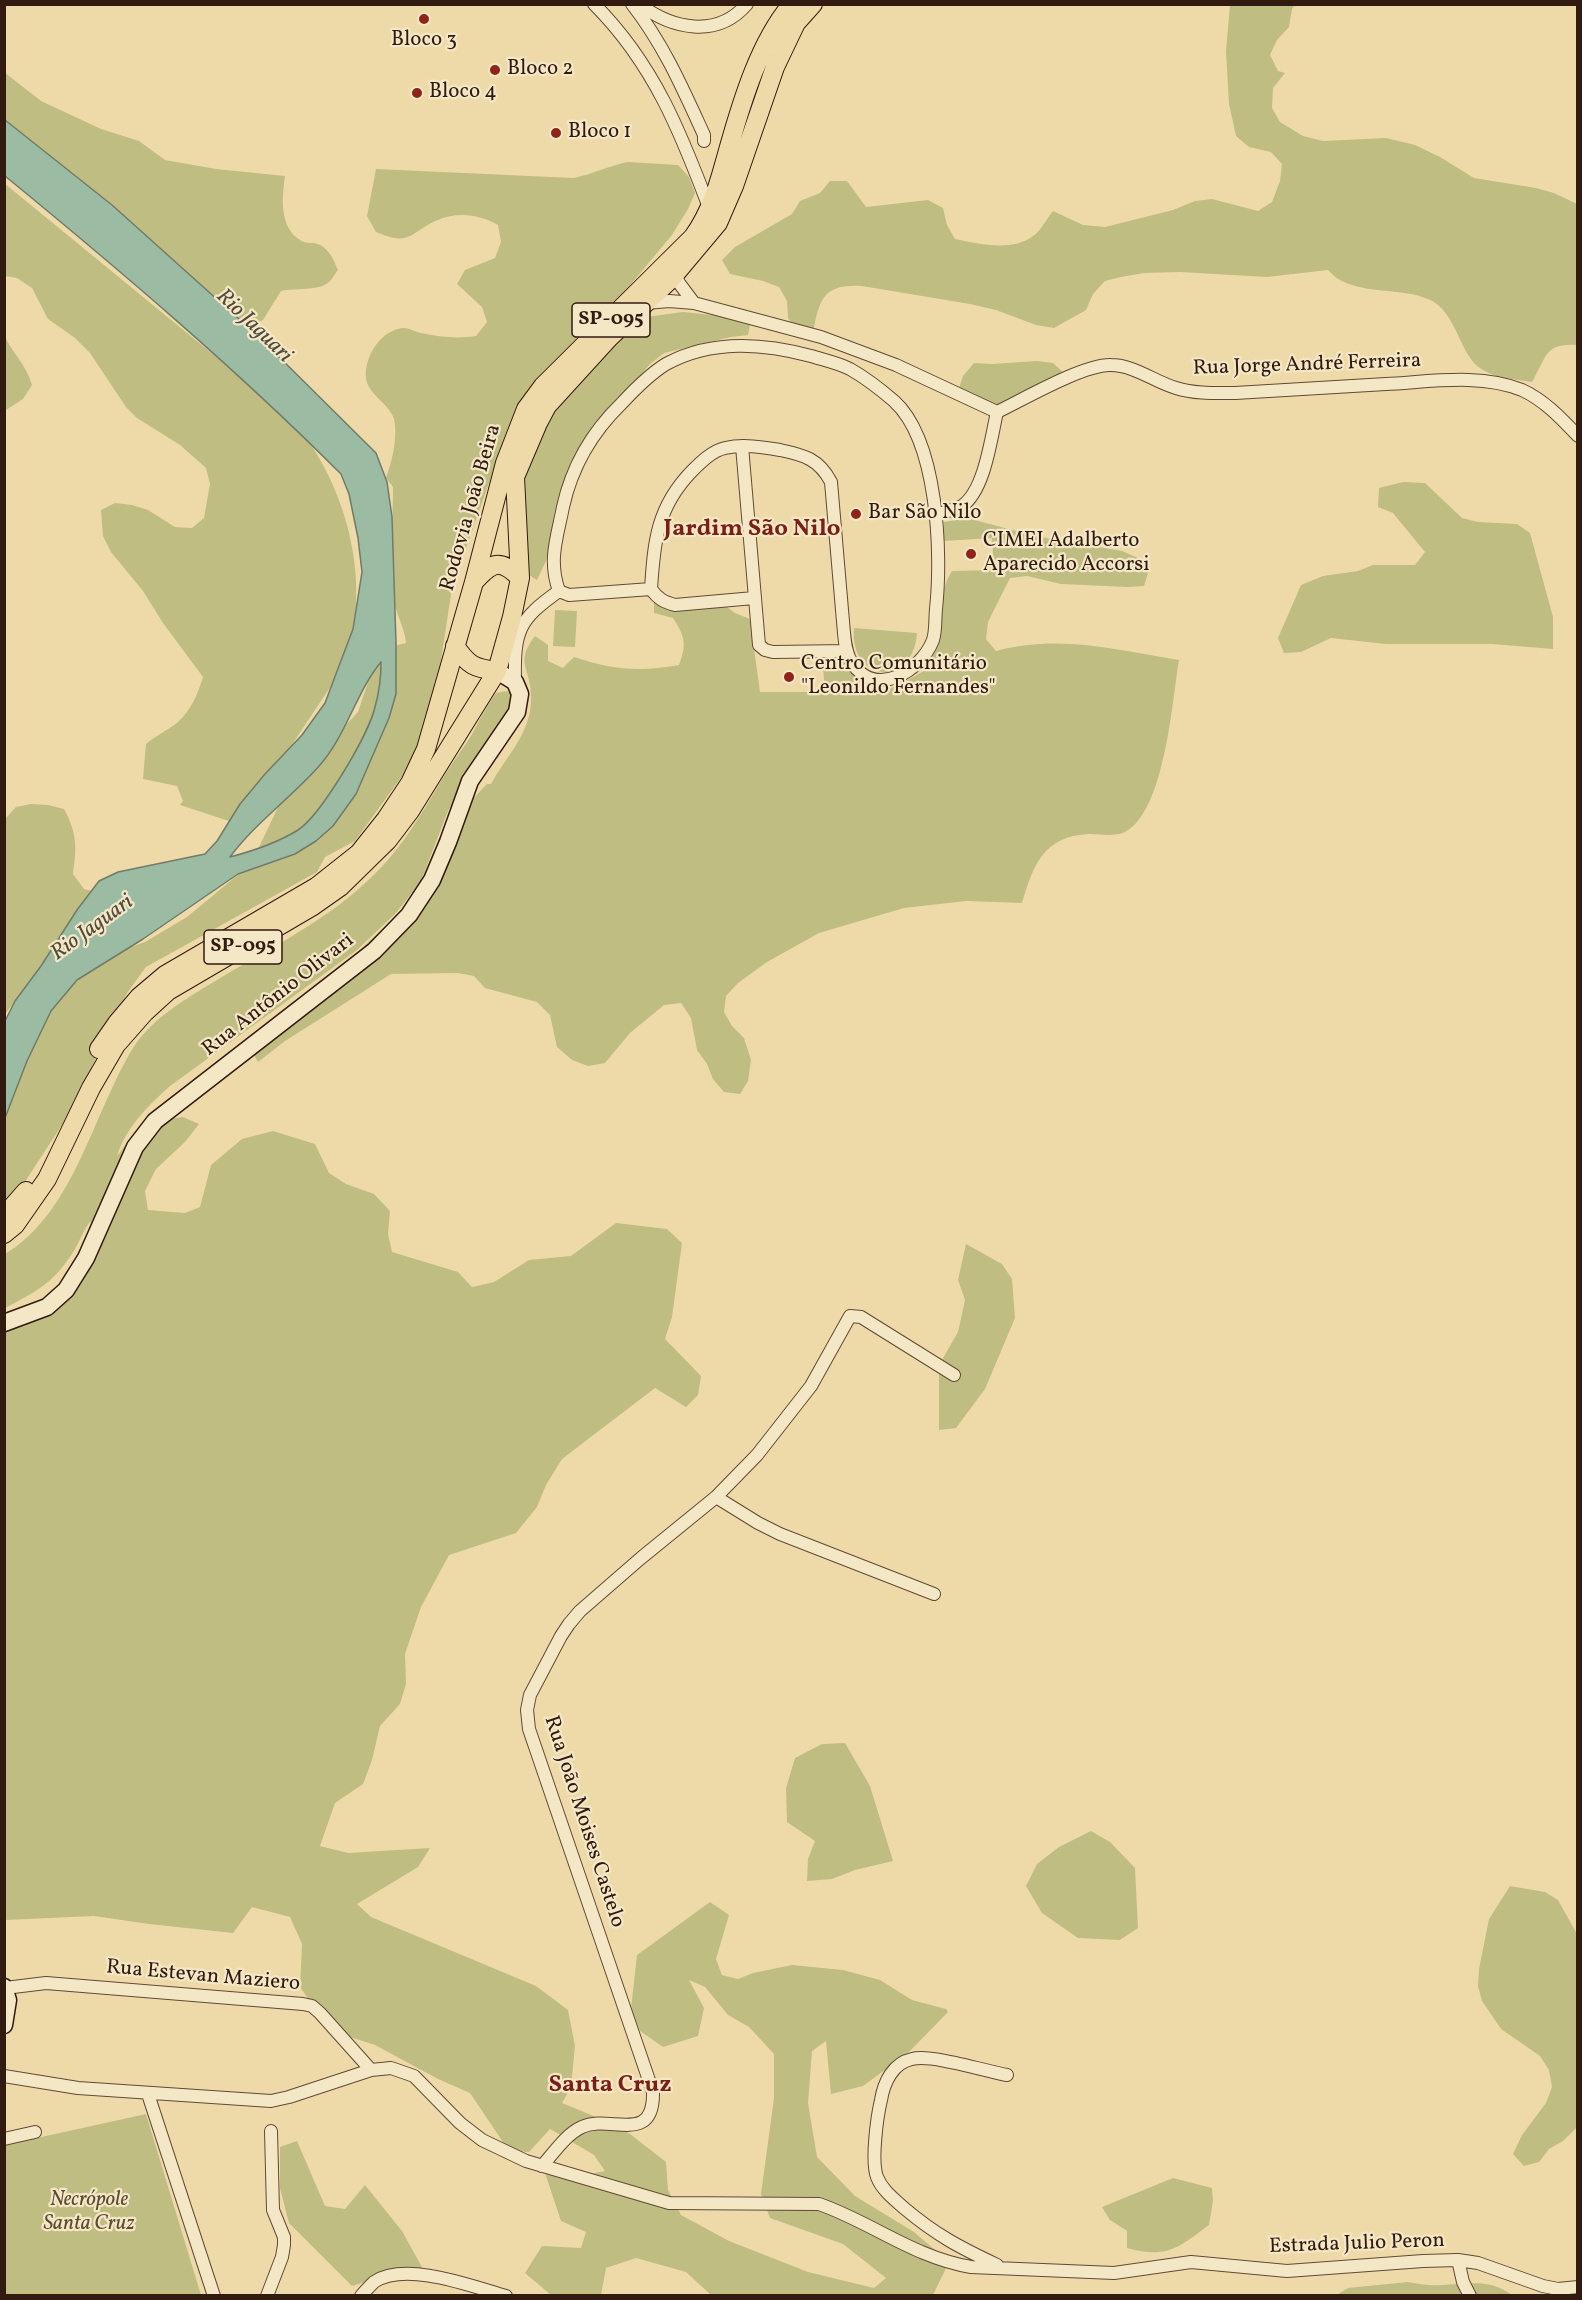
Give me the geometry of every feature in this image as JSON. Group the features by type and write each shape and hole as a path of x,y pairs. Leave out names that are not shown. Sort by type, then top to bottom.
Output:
{"main road":[{"name":"Rodovia João Beira","path":"455,646 505,463 526,409 543,386 565,363 693,237 710,210 747,92 764,48 792,4"},
{"name":"Rodovia João Beira","path":"497,671 520,578 515,477 524,452 547,406 609,338 675,274 718,223 734,186 775,67 796,24 813,4"},
{"path":"474,582 487,568 495,564 504,565 520,578"},
{"path":"455,646 465,661 475,668 497,671"},
{"name":"SP-095","path":"4,1216 15,1206 34,1179 97,1052 139,997 165,975 316,887 359,853 386,819 410,783 426,749 455,646"},
{"name":"SP-095","path":"4,1234 15,1225 47,1179 116,1045 144,1012 168,991 313,906 340,887 363,866 388,840 410,811 497,671"}],"street":[{"path":"594,4 636,53 667,106 680,130 710,210"},
{"path":"632,4 649,26 670,61 704,135 704,141"},
{"path":"639,4 651,13 671,22 692,26 714,26 730,20 747,4"},
{"path":"675,274 694,303"},
{"path":"646,303 669,301 694,303 821,337 896,365 997,412 980,483 973,496 961,507 935,515"},
{"path":"777,325 785,350"},
{"path":"651,589 569,595 560,591 554,575 552,558 566,496 587,444 603,422 640,385 665,365 697,351 728,345 752,345 785,350 848,368 869,381 896,403 912,426 923,449 935,515 939,556 934,638 928,649 914,667 903,676 886,680 870,677 859,671 852,663 847,651 833,496 824,468 799,454 763,447 725,448 700,462 674,492 660,520 651,589 665,603 675,605 754,598"},
{"name":"Rua Jorge André Ferreira","path":"997,412 1084,370 1112,365 1124,367 1174,388 1203,393 1450,380 1500,384 1521,390 1538,399 1558,414 1578,436"},
{"path":"742,446 759,645 773,652 847,651"},
{"path":"515,682 515,656 519,635 526,619 560,591"},
{"path":"497,671 515,682"},
{"name":"Rua Antônio Olivari","path":"4,1323 47,1307 66,1290 86,1258 135,1147 155,1121 374,951 409,915 432,880 470,781 517,712 520,694 515,682"},
{"name":"Rua João Moises Castelo","path":"542,2166 574,2131 584,2126 593,2124 625,2126 640,2123 651,2110 653,2092 529,1729 527,1710 530,1695 561,1636 580,1611 716,1497 772,1438 819,1373 847,1320 855,1315 954,1375"},
{"path":"716,1497 780,1534 934,1594"},
{"name":"Rua Estevan Maziero","path":"5,1988 46,1983 312,2006 371,2070"},
{"path":"4,2025 8,2000 5,1988"},
{"path":"1002,2268 950,2243 931,2231 898,2203 885,2190 876,2176 875,2160 880,2102 885,2082 897,2067 912,2059 931,2059 1007,2075"},
{"name":"Estrada Julio Peron","path":"7,2075 78,2088 271,2101 371,2070 391,2068 414,2076 460,2123 482,2140 506,2154 669,2204 819,2204 841,2212 931,2258 948,2264 1114,2273 1191,2262 1287,2271 1458,2260 1478,2263 1543,2286 1558,2289 1578,2287"},
{"path":"148,2094 214,2295"},
{"path":"267,2295 282,2257 284,2245 284,2237 273,2210 271,2131"},
{"path":"4,2139 35,2132"},
{"path":"1458,2260 1463,2282 1470,2295"},
{"path":"361,2295 374,2283 386,2277 417,2273 506,2295"}],"green space":[{"path":"1230,5 1295,5 1292,9 1289,27 1277,40 1270,55 1278,71 1285,73 1273,88 1272,108 1280,122 1303,136 1323,141 1386,138 1415,145 1474,178 1536,188 1554,193 1577,204 1577,345 1558,346 1552,349 1532,382 1494,375 1483,370 1468,355 1446,313 1438,305 1428,299 1407,293 1352,285 1338,279 1328,270 1267,277 1180,272 1144,273 1121,277 1105,281 1093,294 1086,310 1054,328 1036,325 996,310 970,304 862,286 849,286 831,291 825,296 818,311 813,334 797,332 788,318 787,301 779,287 730,274 722,260 735,247 792,214 800,201 820,193 830,181 847,181 866,207 928,200 943,208 947,225 955,239 995,245 1025,241 1036,234 1053,211 1083,225 1105,227 1173,210 1195,201 1212,199 1258,211 1272,202 1280,181 1282,164 1271,152 1249,147 1236,136 1229,104 1226,51"},
{"path":"4,72 41,101 101,129 139,141 165,160 216,169 285,176 283,202 288,227 302,241 314,243 326,250 338,270 330,281 320,287 281,291 263,320 247,327 5,130"},
{"path":"627,162 678,165 689,177 695,193 672,235 556,374 509,426 452,588 429,739 355,841 325,857 317,872 146,967 127,993 69,1114 17,1194 5,1208 5,1104 55,1001 93,967 128,948 145,942 187,917 251,864 288,786 358,712 370,676 389,647 406,643 393,595 391,555 393,487 386,478 394,449 395,426 388,408 368,384 366,370 368,361 381,339 396,330 406,328 435,336 476,336 487,322 482,307 457,284 465,270 495,258 501,242 498,225 483,218 467,215 443,218 408,237 395,238 376,232 367,216 376,169 574,178"},
{"path":"4,183 292,419 312,446 328,475 341,507 351,539 356,573 356,606 351,639 341,671 235,827 229,821 180,805 183,801 177,786 143,779 146,744 183,717 194,701 203,677 163,623 143,591 111,552 103,536 101,510 115,503 148,510 175,527 192,528 204,518 210,484 206,468 180,445 137,418 126,407 90,353 75,338 48,319 32,288 17,278 5,276"},
{"path":"683,312 751,319 748,335 664,353 650,364 595,433 553,531 546,561 537,580 524,572 520,475 550,408 631,325 646,317"},
{"path":"4,335 32,385 23,399 6,410"},
{"path":"1037,361 1053,363 1065,374 1007,404 991,405 958,391 963,376 974,363"},
{"path":"1403,482 1425,483 1462,518 1478,522 1517,524 1530,533 1553,617 1553,649 1492,644 1386,644 1331,638 1301,652 1284,653 1278,638 1301,585 1323,576 1358,571 1373,565 1415,565 1425,552 1393,513 1378,507 1379,488"},
{"path":"967,518 1035,536 1122,551 1138,558 1149,570 1144,586 1127,587 1061,584 1027,576 1010,578 988,622 986,639 996,651 1043,644 1088,645 1179,660 1158,779 1139,820 1125,832 1112,835 1073,836 1050,847 1036,865 1022,903 966,901 904,908 819,933 767,962 738,983 726,996 724,1012 732,1026 744,1038 751,1060 748,1081 740,1094 724,1092 713,1079 707,1064 697,1050 691,1018 681,1003 664,1005 630,1033 605,1063 588,1066 572,1060 557,1047 550,1015 537,1002 485,988 474,976 458,973 391,974 285,1041 258,1062 250,1048 353,961 364,946 415,900 465,807 487,784 491,784 517,743 527,721 531,697 525,660 529,645 535,636 548,645 548,661 563,668 574,657 601,665 638,669 679,665 684,641 673,618 654,613 654,596 671,608 723,604 735,613 750,619 760,692 825,692 822,655 846,663 869,688 886,690 929,668 939,605 952,571 994,570 992,538 944,541 944,522"},
{"path":"555,610 577,611 575,647 553,646"},
{"path":"854,628 917,633 913,651 905,663 894,670 882,672 871,668 861,659 855,646"},
{"path":"506,691 513,694 517,702 468,772 448,811 421,881 396,913 357,950 170,1086 132,1126 117,1156 142,1123 183,1117 199,1124 185,1142 156,1169 145,1191 148,1210 185,1213 200,1207 211,1165 242,1139 273,1131 315,1144 329,1173 346,1184 374,1194 390,1211 388,1234 392,1252 458,1272 472,1287 494,1282 529,1260 571,1256 616,1223 667,1229 682,1243 672,1317 665,1339 701,1376 698,1395 686,1407 655,1388 562,1459 546,1485 537,1507 516,1533 449,1555 421,1607 405,1654 406,1684 400,1704 380,1726 372,1760 363,1784 335,1803 320,1846 348,1853 430,1848 418,1867 357,1904 371,1917 536,1986 568,2010 575,2046 571,2087 562,2103 611,2123 630,2134 666,2162 668,2190 681,2215 729,2241 808,2272 874,2288 886,2278 843,2244 770,2218 761,2194 774,2098 774,2054 749,2027 728,2015 705,1987 689,1980 704,2008 698,2036 663,2047 640,2031 631,2009 637,1955 710,1902 729,1915 716,1959 722,1975 738,1979 753,1973 792,1965 843,1970 880,1980 912,2000 946,2009 948,2012 908,2053 863,2086 831,2094 826,2041 812,2051 808,2103 817,2157 855,2196 914,2232 949,2262 933,2295 711,2295 686,2272 636,2258 606,2268 601,2295 551,2295 525,2273 542,2246 581,2248 586,2232 561,2221 545,2173 584,2175 605,2171 594,2155 550,2129 529,2152 509,2151 470,2093 438,2079 375,2045 347,2036 324,2022 300,1987 302,1944 290,1917 252,1907 233,1933 94,1916 5,1920 4,1323 37,1307 73,1275 87,1240 91,1221 68,1260 53,1278 36,1291 5,1308 5,1254 29,1236 48,1214 65,1188 119,1074 141,1037 160,1018 182,1002 305,928 339,905 369,880 393,854 413,827 496,693"},
{"path":"31,804 64,809 75,840 73,874 84,889 100,893 5,1014 5,819 16,807"},
{"path":"966,1244 1002,1264 1012,1279 1015,1318 985,1389 956,1428 939,1430 939,1365 958,1332 965,1300 958,1280"},
{"path":"845,1743 870,1786 893,1861 855,1870 832,1879 807,1881 808,1859 815,1841 787,1822 786,1788 795,1758 822,1744"},
{"path":"1091,1831 1110,1842 1135,1868 1138,1928 1120,1940 1078,1938 1042,1913 1026,1886 1037,1864 1059,1847"},
{"path":"1510,1886 1545,1892 1558,1900 1577,1934 1577,2127 1563,2141 1549,2149 1539,2162 1524,2166 1513,2154 1522,2135 1546,2103 1552,2087 1549,2070 1540,2056 1501,2029 1482,2001 1478,1986 1489,1919"},
{"name":"Necrópole Santa Cruz","path":"146,2114 201,2295 5,2295 5,2145"},
{"path":"297,2141 325,2206 345,2209 365,2185 402,2231 423,2269 413,2268 352,2286 289,2223 280,2188 280,2147"},
{"path":"1173,2178 1212,2188 1213,2201 1209,2225 1189,2240 1162,2252 1127,2248 1127,2231 1110,2220 1102,2207"},
{"path":"1408,2282 1433,2285 1487,2284 1512,2295 1335,2296 1348,2288"}],"water":[{"name":"Rio Jaguari","path":"5,120 112,205 259,337 376,453 387,482 392,517 396,694 389,718 356,794 333,826 316,841 295,854 238,874 143,939 77,980 51,1011 27,1061 5,1118 5,1021 15,1001 99,881 118,872 205,854 217,841 240,804 302,735 325,703 353,629 362,572 349,494 341,474 177,321 5,176","holes":["381,662 378,696 364,736 343,773 319,808 308,822 290,835 230,857 320,765 337,740 365,686"]}],"place":[{"name":"Bloco 3","path":"424,19"},
{"name":"Bloco 2","path":"495,70"},
{"name":"Bloco 4","path":"417,93"},
{"name":"Bloco 1","path":"556,133"},
{"name":"Bar São Nilo","path":"856,514"},
{"name":"CIMEI Adalberto Aparecido Accorsi","path":"971,554"},
{"name":"Centro Comunitário \"Leonildo Fernandes\"","path":"789,677"}],"district":[{"name":"Jardim São Nilo","path":"752,531"},
{"name":"Santa Cruz","path":"610,2087"}]}
